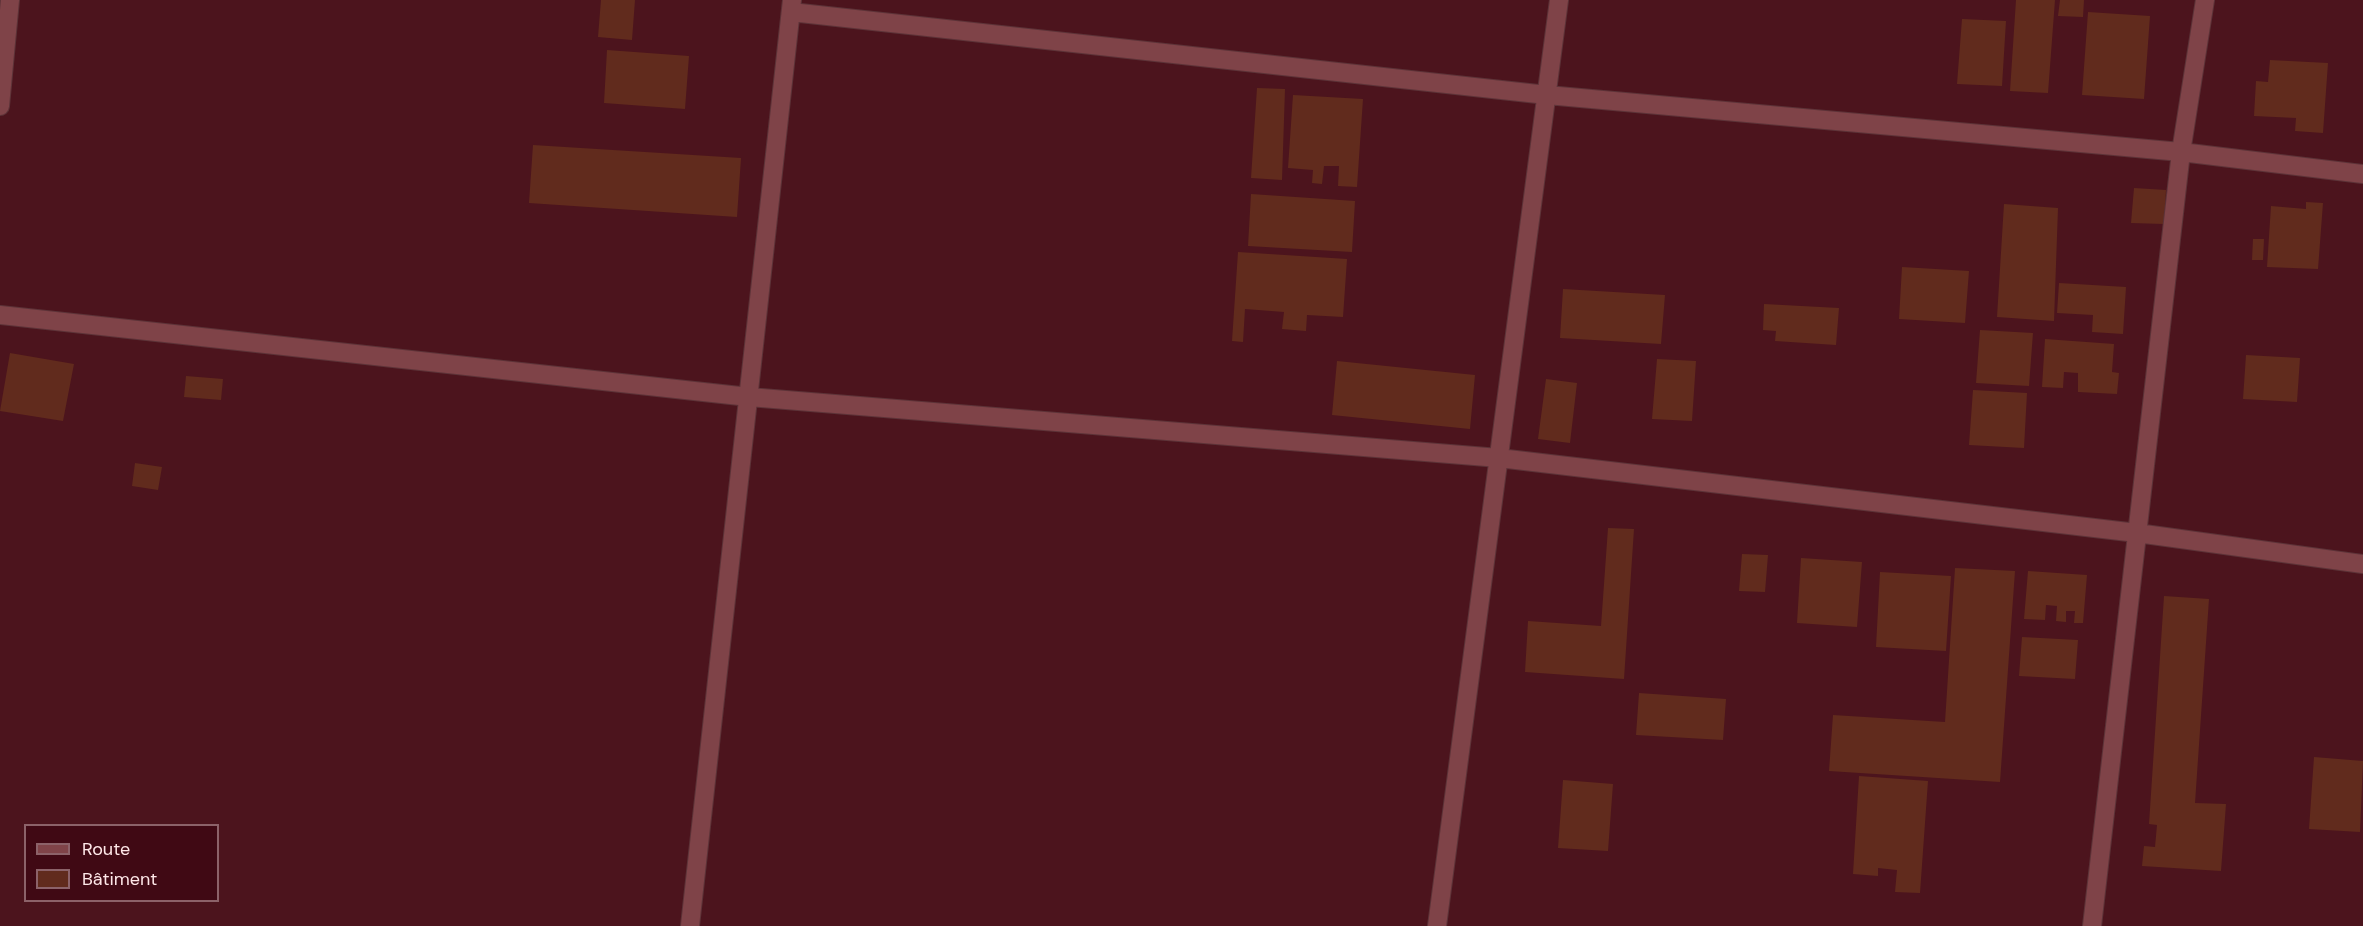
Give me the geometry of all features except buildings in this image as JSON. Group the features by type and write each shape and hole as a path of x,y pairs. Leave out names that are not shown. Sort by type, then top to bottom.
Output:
{"street":[{"path":"0,106 10,0"},
{"path":"1437,926 1559,0"},
{"path":"2092,926 2181,152 2205,0"},
{"path":"690,926 792,6 1547,95 2181,152 2363,174"},
{"path":"0,315 749,397 1499,458 2137,533 2363,564"}]}
